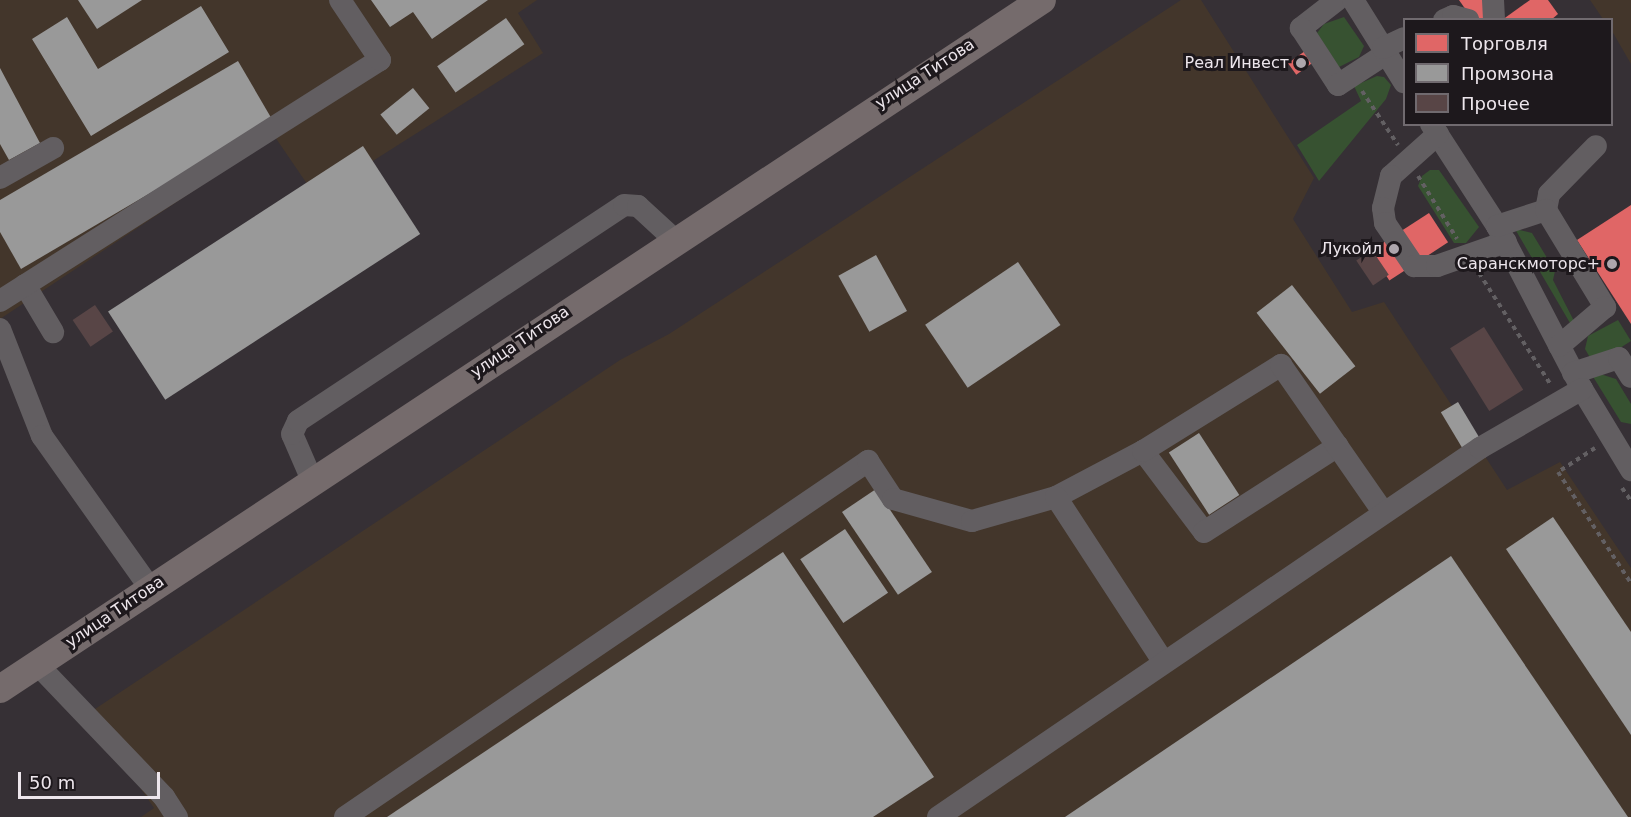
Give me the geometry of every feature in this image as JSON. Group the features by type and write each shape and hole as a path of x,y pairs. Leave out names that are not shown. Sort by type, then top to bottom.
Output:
{"main road":[{"name":"улица Титова","path":"0,689 312,480 1042,0"}],"street":[{"path":"0,301 380,60 340,0"},
{"path":"1337,0 1301,28 1338,85 1403,39"},
{"path":"1353,0 1403,80"},
{"path":"1493,0 1494,18"},
{"path":"1546,210 1502,234 1468,255 1437,266 1414,266 1385,223 1383,208 1392,176 1435,129 1502,234 1620,460"},
{"path":"1559,346 1605,307 1546,210 1549,194 1596,146"},
{"path":"0,178 52,148"},
{"path":"312,480 291,434 298,421 614,211 624,205 638,206 675,240"},
{"path":"25,285 53,332"},
{"path":"0,329 42,436 150,588"},
{"path":"938,817 1163,661 1480,448 1561,402 1578,381 1627,360"},
{"path":"345,817 868,461 894,499 972,521 1056,497 1143,452 1281,364 1384,513"},
{"path":"1143,452 1204,532 1338,446"},
{"path":"1056,497 1163,661"},
{"path":"38,664 164,797 177,817"}],"path":[{"path":"1352,76 1561,402"},
{"path":"1588,438 1595,448 1620,460 1631,501"},
{"path":"1595,448 1558,472 1631,583"}],"shaded area":[{"path":"0,0 537,0 518,13 543,53 316,197 275,137 0,319"},
{"path":"1181,0 1201,0 1314,178 1293,219 1352,312 1384,302 1507,490 1560,462 1631,568 1631,817 141,817 154,808 89,713 620,360 669,334"},
{"path":"1590,0 1631,0 1631,64 1613,33 1613,18 1602,18"}],"green space":[{"path":"1344,17 1364,46 1359,57 1339,67 1317,33 1324,24"},
{"path":"1377,76 1384,77 1391,85 1386,99 1319,181 1297,145 1361,101 1354,86"},
{"path":"1430,170 1439,170 1479,227 1466,243 1454,243 1418,186 1422,176"},
{"path":"1515,229 1532,233 1555,271 1553,280 1574,321 1570,323"},
{"path":"1618,320 1631,341 1598,362 1592,361 1585,349 1588,336"},
{"path":"1597,373 1616,379 1631,404 1631,424 1621,422 1592,375"}],"building: Торговля":[{"path":"1459,0 1486,0 1498,18 1472,18"},
{"path":"1530,0 1548,0 1558,14 1553,18 1505,18"},
{"path":"1305,51 1313,62 1296,75 1288,63"},
{"name":"Саранскмоторс+","path":"1631,205 1631,324 1577,240"},
{"path":"1429,213 1448,242 1389,280 1370,251"}],"building: Промзона":[{"path":"78,0 142,0 97,29"},
{"path":"371,0 488,0 432,39 413,12 390,27"},
{"path":"201,6 229,52 91,136 32,39 67,17 98,69"},
{"path":"506,18 524,44 456,92 437,66"},
{"path":"238,61 273,121 21,269 0,232 0,200"},
{"path":"0,68 40,143 9,160 0,144"},
{"path":"413,88 429,108 397,135 380,114"},
{"path":"363,146 420,234 165,400 108,312"},
{"path":"876,255 907,311 869,332 838,276"},
{"path":"1018,262 1060,325 968,388 925,325"},
{"path":"1292,285 1355,366 1320,394 1257,313"},
{"path":"1458,402 1479,437 1462,447 1441,412"},
{"path":"1199,433 1239,495 1209,515 1169,453"},
{"path":"876,489 932,572 898,595 842,512"},
{"path":"1553,517 1631,632 1631,735 1506,549"},
{"path":"845,529 888,593 843,623 800,559"},
{"path":"783,552 934,777 873,817 387,817"},
{"path":"1451,556 1628,817 1065,817"}],"building: Прочее":[{"path":"1372,250 1389,275 1373,285 1356,261"},
{"path":"95,305 113,332 91,347 73,320"},
{"path":"1484,327 1523,390 1489,411 1450,348"}],"place":[{"name":"Реал Инвест","path":"1301,63"},
{"name":"Лукойл","path":"1394,249"},
{"name":"Саранскмоторс+","path":"1612,264"}]}
